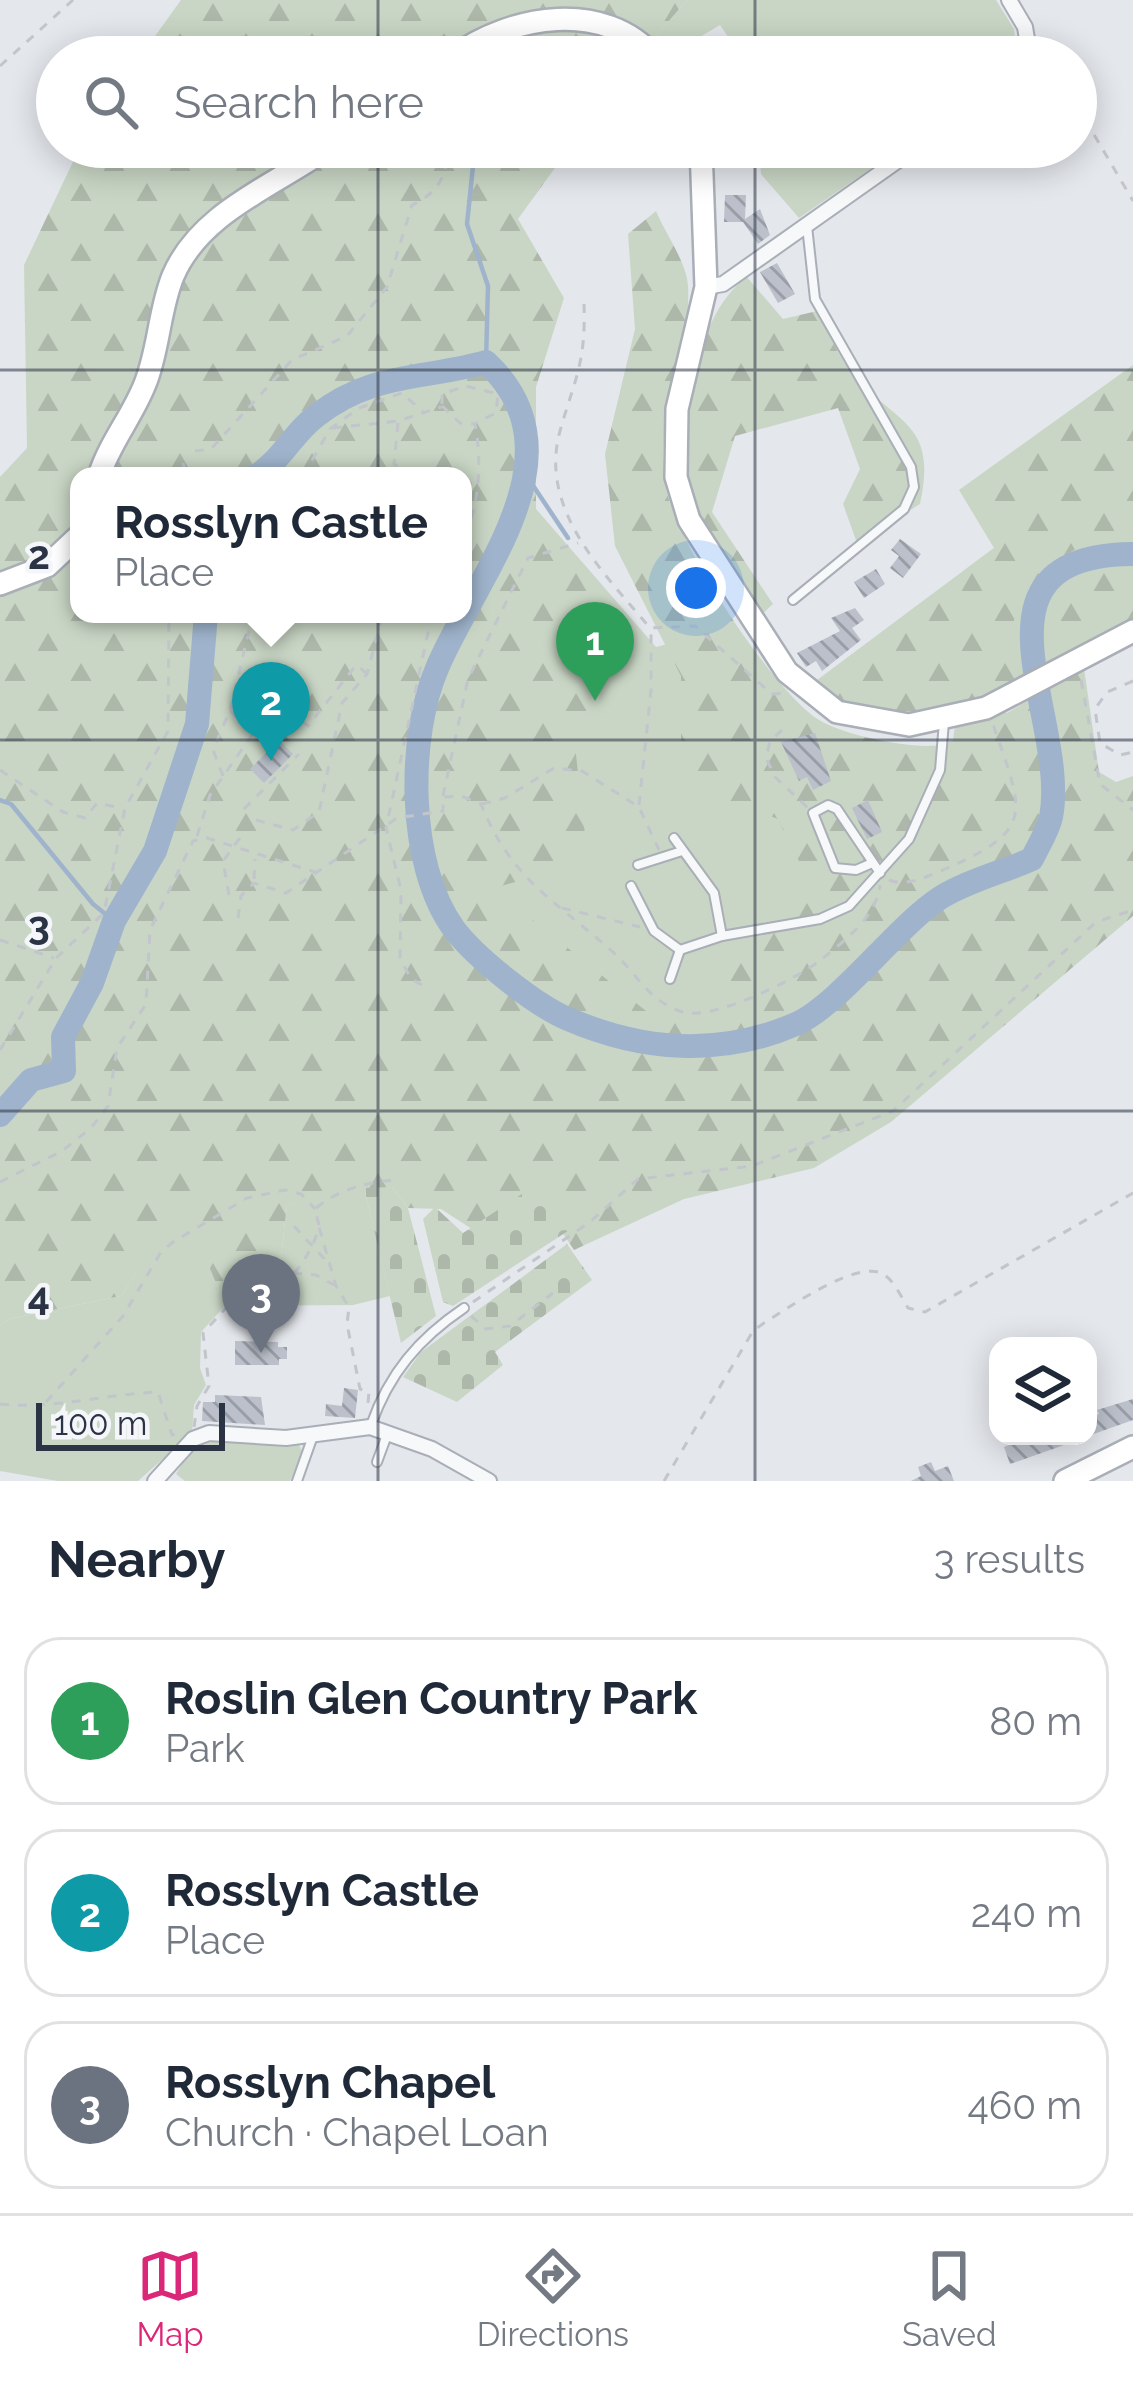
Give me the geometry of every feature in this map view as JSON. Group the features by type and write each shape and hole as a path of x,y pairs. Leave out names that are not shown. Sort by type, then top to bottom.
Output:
{"main road":[{"path":"492,36 557,14 593,15 628,26 636,36"},
{"path":"102,467 146,383 171,280 184,254 207,226 296,168"},
{"path":"702,168 706,287 677,409 676,477 689,520 748,616 799,683 837,712 876,722 944,720 1000,702 1133,631"},
{"path":"0,584 47,566 70,544"},
{"path":"1065,1481 1133,1447"}],"street":[{"path":"1009,0 1027,36"},
{"path":"706,287 723,284 887,168"},
{"path":"155,1481 193,1439 209,1433 286,1438 370,1427 433,1449 489,1481"}],"lane":[{"path":"793,600 904,509 914,487 911,467 815,298 813,239 807,224"},
{"path":"680,950 722,936 820,920 849,906 909,839 940,770 944,720"},
{"path":"870,863 856,870 835,868 813,813 828,805 837,809 879,874"},
{"path":"674,838 714,893 722,936"},
{"path":"638,865 682,851"},
{"path":"631,886 653,931 680,950"},
{"path":"670,979 680,950"},
{"path":"439,1306 445,1320"},
{"path":"370,1427 393,1373 445,1320 464,1308"},
{"path":"296,1481 314,1433"},
{"path":"377,1462 388,1433"}],"path":[{"path":"0,66 73,0"},
{"path":"1097,140 1133,201"},
{"path":"195,451 211,449 292,360 347,336 387,287 412,205 430,197 447,168"},
{"path":"584,304 586,351 559,433 557,466 578,543 650,628 651,690 639,807 662,856"},
{"path":"466,386 497,394 496,413 475,424 460,423 442,406 442,394 466,386"},
{"path":"308,467 330,429 359,408 402,393 424,413"},
{"path":"330,429 398,421 442,406"},
{"path":"398,421 394,464 398,467"},
{"path":"472,506 478,484 475,424"},
{"path":"183,463 184,467"},
{"path":"472,483 478,484"},
{"path":"254,883 286,893 397,818 443,811 468,679 528,558 578,543"},
{"path":"0,1050 56,958 104,913 124,808 168,731 169,623"},
{"path":"223,776 213,750 230,710 251,623"},
{"path":"256,820 293,830 319,812 342,703 367,674 381,623"},
{"path":"422,985 411,980 400,958 401,890 386,827 431,623"},
{"path":"650,628 695,626 772,694 784,697 799,683"},
{"path":"1076,661 1100,784 1133,810"},
{"path":"0,1182 62,1151 91,1128 108,1106 117,1048 146,1004 150,931 197,838 210,795 252,735 290,709 308,726 336,697 357,665 367,674"},
{"path":"1133,681 1107,692 1095,709 1100,743 1120,755 1133,752"},
{"path":"336,697 342,703"},
{"path":"230,710 252,735"},
{"path":"782,730 770,741 766,758 775,777 813,813"},
{"path":"481,804 499,849 556,907 617,955 650,997 695,1014 786,986 868,916 880,891 879,874 900,884 997,845 1013,827 1016,792 995,730"},
{"path":"244,809 299,754"},
{"path":"443,797 461,796 481,804 505,798 554,768 582,771 639,807"},
{"path":"0,770 63,812 85,818 97,803 124,808"},
{"path":"229,895 223,861 242,835"},
{"path":"197,838 317,872"},
{"path":"238,918 241,896 254,883 256,857"},
{"path":"556,907 653,931"},
{"path":"553,1293 501,1329 478,1325 464,1308 590,1222 638,1178 752,1166 893,1112 1096,922 1133,910"},
{"path":"0,940 56,958"},
{"path":"315,1209 369,1182 395,1180"},
{"path":"46,1402 123,1316 161,1252 267,1192 301,1194 315,1209 336,1286 349,1307 355,1371 360,1389 369,1392 368,1410"},
{"path":"664,1481 758,1326 841,1278 870,1270 887,1276 908,1308 926,1312 1133,1192"},
{"path":"294,1226 332,1267"},
{"path":"0,1404 32,1408 46,1402 158,1392 172,1435 188,1432 209,1386 203,1333 236,1298 254,1304 286,1283 314,1248 320,1227"},
{"path":"290,1274 316,1275 336,1286"}],"green space":[{"path":"181,0 687,0 656,36 155,36"},
{"path":"687,0 996,0 1015,36 728,36 720,25 702,36 656,36"},
{"path":"70,168 555,168 518,219 564,298 536,387 536,532 584,568 610,704 574,737 587,852 553,872 493,888 651,1015 719,1015 735,959 816,895 778,819 681,783 681,676 615,546 605,454 635,329 628,234 656,211 680,258 688,286 685,336 665,434 665,484 686,540 726,610 774,675 816,718 841,730 894,743 927,746 952,741 1084,668 1099,772 1116,782 1133,776 1133,916 891,1122 814,1168 684,1199 574,1250 538,1196 472,1229 441,1209 408,1208 392,1187 287,1205 279,1275 256,1297 219,1290 206,1259 213,1236 190,1217 173,1217 121,1296 9,1319 0,1326 0,477 27,448 24,265"},
{"path":"761,168 872,168 799,218"},
{"path":"746,276 783,319 817,311 850,371 911,429 924,458 920,504 857,543 843,504 860,469 838,408 735,436 712,512 773,604 759,617 705,529 686,474 683,444 686,410 708,331 726,297"},
{"path":"1133,365 1133,618 996,693 1019,737 715,1043 549,1005 428,797 530,502 656,647 675,642 759,765 949,767 955,726 951,712 812,684 994,548"},
{"path":"1133,365 1133,534 1098,534 1050,566 1018,598 1010,642 1017,681 966,704 914,715 862,709 812,684 994,548 959,490"},
{"path":"1112,567 1133,567 1133,618 1051,663 1050,628 1060,603 1082,583"},
{"path":"543,1180 571,1229 453,1306 443,1302 423,1219 435,1207 463,1233"},
{"path":"392,1187 408,1208 436,1316 401,1343 364,1188"},
{"path":"364,1188 390,1296 353,1305 232,1306 234,1296 201,1332 200,1368 206,1385 194,1405 192,1433 138,1481 58,1481 0,1471 0,1326 9,1319 121,1296 172,1217 190,1217 279,1274 287,1205"},
{"path":"567,1244 592,1280 495,1352 503,1365 457,1402 403,1377 421,1352"},
{"path":"214,1441 299,1445 303,1453 290,1481 185,1481 176,1474 190,1451"}],"building":[{"path":"725,195 746,195 745,219 760,209 770,235 758,244 743,222 724,222"},
{"path":"777,263 795,294 778,303 760,272"},
{"path":"900,539 921,554 903,578 890,568 899,556 891,550"},
{"path":"876,569 885,584 864,598 854,582"},
{"path":"855,608 864,620 852,628 861,640 822,671 816,661 806,667 797,653 840,631 831,618"},
{"path":"815,733 831,781 813,790 807,777 799,781 781,742"},
{"path":"279,740 293,754 264,783 250,769"},
{"path":"868,800 882,832 867,839 852,808"},
{"path":"235,1341 278,1342 278,1347 287,1347 287,1359 279,1359 279,1365 235,1365"},
{"path":"344,1388 358,1390 355,1418 325,1416 326,1404 342,1406"},
{"path":"215,1395 261,1397 265,1425 202,1421 203,1402 215,1402"},
{"path":"1133,1399 1133,1420 1097,1433 1097,1410"},
{"path":"1009,1445 1064,1445 1010,1464 1004,1447"},
{"path":"931,1462 935,1471 948,1466 954,1481 911,1481 921,1476 918,1467"}],"waterway":[{"path":"473,168 467,224 488,286 486,362"},
{"path":"267,467 316,416 357,392 486,362 514,398 526,435 525,474 514,514 472,600"},
{"path":"524,472 568,538"},
{"path":"460,623 428,695 417,763 420,836 427,871 454,929 507,980 568,1019 624,1038 710,1045 739,1042 796,1024 831,1000 940,898 1032,859 1051,817 1053,778 1032,650 1034,612 1048,582 1079,562 1133,554"},
{"path":"0,1115 31,1080 64,1071 63,1037 92,983 114,921 155,851 197,724 205,623"},
{"path":"0,800 11,804 93,904 114,921"}],"place":[{"name":"Roslin Glen Country Park","path":"595,701"},
{"name":"Rosslyn Castle","path":"271,761"},
{"name":"Rosslyn Chapel","path":"261,1353"}]}
